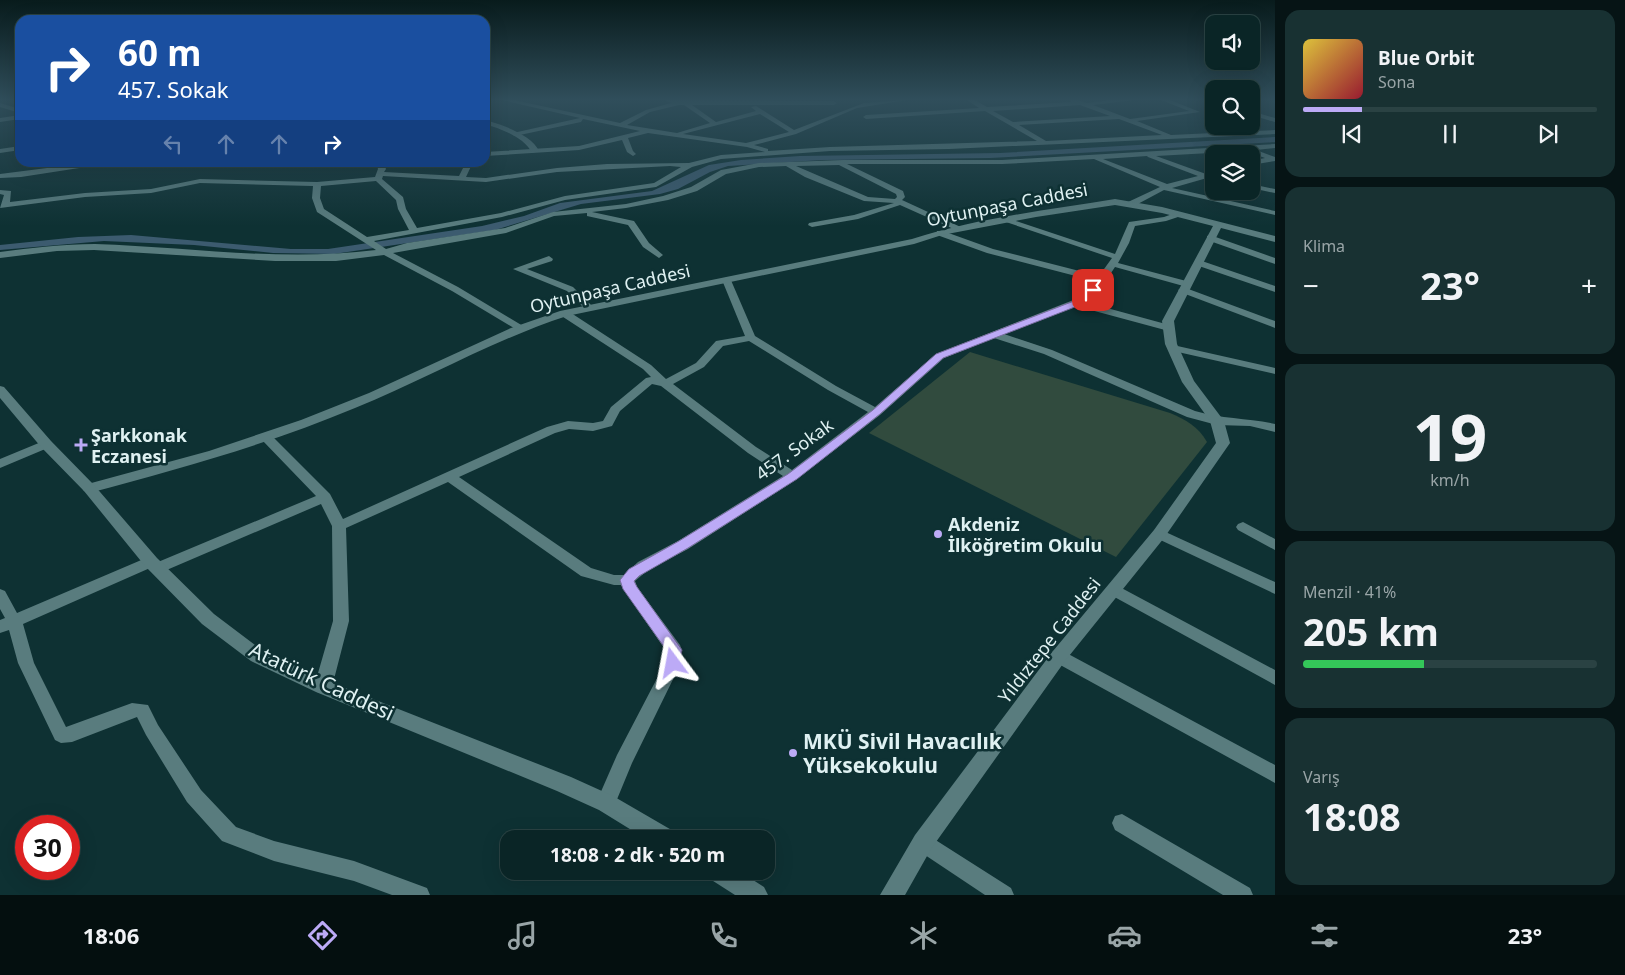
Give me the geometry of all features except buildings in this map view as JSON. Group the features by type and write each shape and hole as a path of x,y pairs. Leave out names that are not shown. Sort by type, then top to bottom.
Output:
{"street":[{"path":"527,142 535,150"},
{"path":"490,154 580,148 608,142"},
{"path":"626,142 630,152 633,154"},
{"path":"723,142 776,151"},
{"path":"747,145 760,142"},
{"path":"3,205 85,194 151,191 200,180 317,184 379,177 486,180 557,170 607,166 689,165 722,157 776,151 949,148 1050,142"},
{"path":"1260,148 1275,146"},
{"path":"0,151 15,149"},
{"path":"0,255 57,248 94,247 313,259 385,252 407,246 506,230 552,214 626,206 694,189 714,177 735,169 788,164 843,162 1002,162 1205,151"},
{"path":"1146,154 1205,176"},
{"path":"1260,155 1274,162"},
{"path":"1092,157 1165,188 1275,212"},
{"path":"843,162 842,166 900,193 899,202"},
{"path":"1260,162 1274,162"},
{"path":"788,164 808,175 867,199 899,202 961,229"},
{"path":"366,240 502,215 565,198 651,186 665,180 689,165"},
{"path":"0,176 78,167"},
{"path":"379,177 381,167"},
{"path":"462,178 468,167"},
{"path":"1131,204 1165,188 1205,176"},
{"path":"379,177 400,198 402,209 414,231"},
{"path":"317,184 316,198 320,210 341,226 455,289 519,328"},
{"path":"1260,188 1275,190"},
{"path":"0,192 8,193 3,205"},
{"path":"812,225 855,217 899,202"},
{"name":"Oytunpaşa Caddesi","path":"89,488 190,461 266,437 373,396 519,328 564,313 727,280 764,270 914,241 940,233 1004,220 1115,202 1178,214 1214,231 1275,239"},
{"path":"585,209 583,211 631,223 646,245 659,256"},
{"name":"457. Sokak","path":"627,580 643,566 683,544 792,476 876,412 940,356 1084,299 1102,280 1115,260 1132,224 1166,219 1178,214"},
{"path":"1004,220 1185,287 1275,325"},
{"path":"1214,231 1275,261"},
{"name":"Yıldıztepe Caddesi","path":"892,895 923,842 1059,656 1159,534 1223,443 1217,421 1188,382 1173,348 1168,321 1214,231"},
{"path":"940,233 990,251 1102,280"},
{"path":"549,259 518,269 570,289 589,308"},
{"path":"1199,262 1275,290"},
{"path":"727,280 751,338 832,388 876,412"},
{"path":"1077,303 1169,328"},
{"path":"564,313 647,367 664,384 752,450 792,476"},
{"path":"995,335 1048,352 1183,410 1217,421 1250,422 1275,428"},
{"path":"339,526 551,430 568,426 593,427 608,423 615,408 650,380 664,384 700,365 720,343 751,338"},
{"path":"1173,348 1275,371"},
{"name":"Atatürk Caddesi","path":"0,390 46,444 89,488 154,565 208,619 257,656 323,687 564,784 606,803 652,830"},
{"path":"266,437 325,497 339,526 341,621 323,687"},
{"path":"0,464 46,444"},
{"path":"450,476 586,572 614,580 627,580 638,601 674,650 673,663 624,761 606,803"},
{"path":"7,624 325,497"},
{"path":"1243,527 1275,545"},
{"path":"1159,534 1275,588"},
{"path":"1114,590 1275,678"},
{"path":"0,595 7,624 61,735 72,734 132,710 142,710 152,730 194,796 229,834 266,848 354,871 420,895"},
{"path":"1059,656 1275,775"},
{"path":"1122,823 1243,895"},
{"path":"923,842 1004,895"},
{"path":"731,880 753,895"}],"green space":[{"path":"970,352 1170,413 1191,424 1207,442 1116,557 869,433"}],"water":[{"path":"1193,142 1275,142 990,158 822,160 728,166 710,172 678,189 660,194 581,204 495,230 334,254 273,253 194,245 104,241 0,250 0,245 78,237 131,235 291,249 328,249 482,226 524,216 560,203 652,191 709,165 741,160 800,156 1000,153"}],"place":[{"name":"Şarkkonak Eczanesi","path":"81,445"},
{"name":"Akdeniz İlköğretim Okulu","path":"938,534"},
{"name":"MKÜ Sivil Havacılık Yüksekokulu","path":"793,753"}],"route":[{"path":"673,663 674,650 630,589 627,580 634,572 683,544 792,476 876,412 940,356 1077,303 1093,290"}]}
